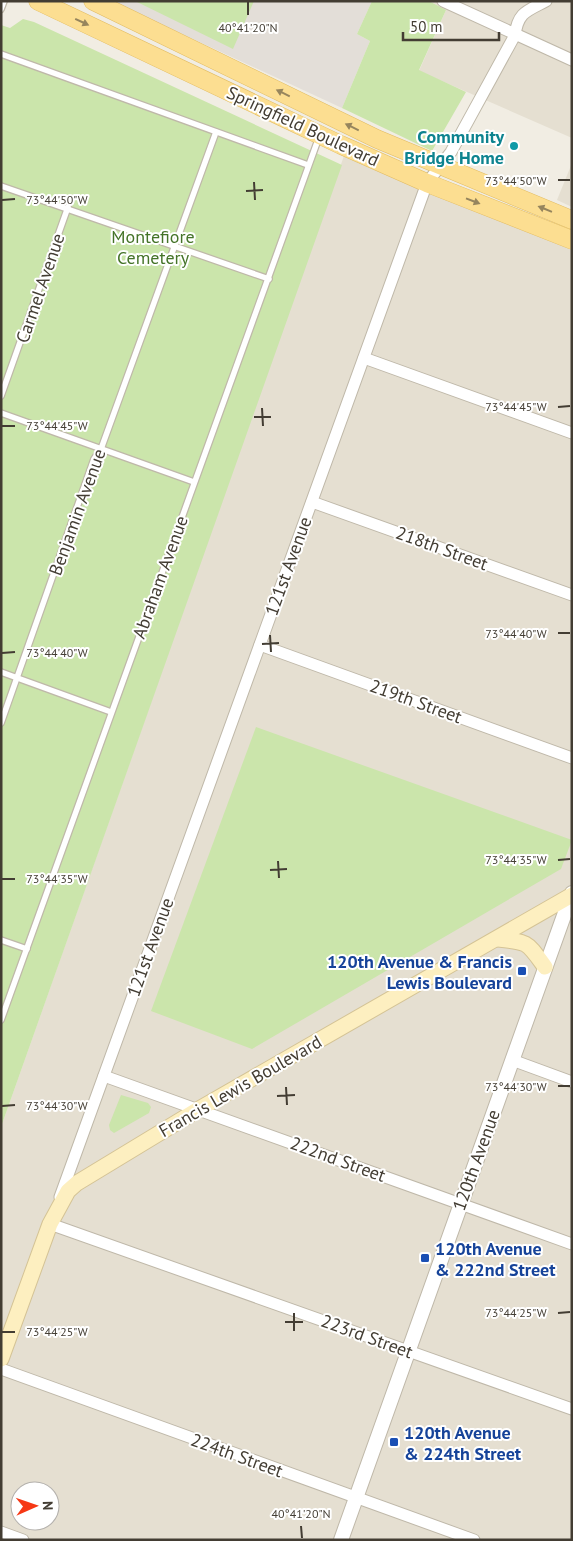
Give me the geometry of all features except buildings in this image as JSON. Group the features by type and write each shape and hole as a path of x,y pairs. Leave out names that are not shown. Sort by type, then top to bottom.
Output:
{"main road":[{"name":"Springfield Boulevard","path":"38,1 320,135 427,183 572,240"},
{"name":"Springfield Boulevard","path":"93,1 377,139 572,220"},
{"name":"Francis Lewis Boulevard","path":"1,1359 50,1224 68,1191 77,1183 199,1109 498,939 563,913 572,894"},
{"path":"498,939 529,944 545,967"}],"street":[{"path":"443,1 572,60"},
{"name":"121st Avenue","path":"50,1224 427,183 442,166 515,35 517,20 525,12 546,1"},
{"path":"364,358 572,433"},
{"name":"218th Street","path":"312,502 572,595"},
{"name":"219th Street","path":"260,645 572,758"},
{"name":"120th Avenue","path":"340,1540 563,913"},
{"path":"512,1060 572,1082"},
{"name":"222nd Street","path":"104,1076 572,1244"},
{"name":"223rd Street","path":"50,1224 572,1410"},
{"name":"224th Street","path":"1,1369 474,1540"},
{"path":"1,1532 23,1540"}],"lane":[{"path":"1,9 4,1"},
{"path":"1,54 308,165"},
{"name":"Benjamin Avenue","path":"1,723 94,459 101,450 216,132"},
{"name":"Abraham Avenue","path":"1,1020 320,135"},
{"path":"1,186 68,207 269,278"},
{"name":"Carmel Avenue","path":"1,396 68,207"},
{"path":"1,413 194,482"},
{"path":"1,672 112,712"},
{"path":"1,940 26,949"}],"shaded area":[{"path":"111,1 372,1 357,34 370,41 342,108"},
{"path":"429,1 572,1 572,138 419,71 446,10"},
{"path":"345,153 572,250 572,1540 1,1540 1,1127"},
{"path":"572,163 572,207 557,200"}],"green space":[{"path":"135,1 254,1 233,49"},
{"path":"372,1 429,1 446,10 419,70 466,92 432,151 342,108 370,41 357,34"},
{"name":"Montefiore Cemetery","path":"23,19 34,22 342,165 1,1127 1,25 10,28"},
{"path":"256,727 572,840 561,869 252,1049 151,1011"},
{"path":"121,1095 148,1103 151,1107 149,1113 114,1133 110,1130 109,1125"}],"place":[{"name":"Community Bridge Home","path":"514,146"},
{"name":"120th Avenue & Francis Lewis Boulevard","path":"522,971"},
{"name":"120th Avenue & 222nd Street","path":"425,1258"},
{"name":"120th Avenue & 224th Street","path":"394,1442"}]}
